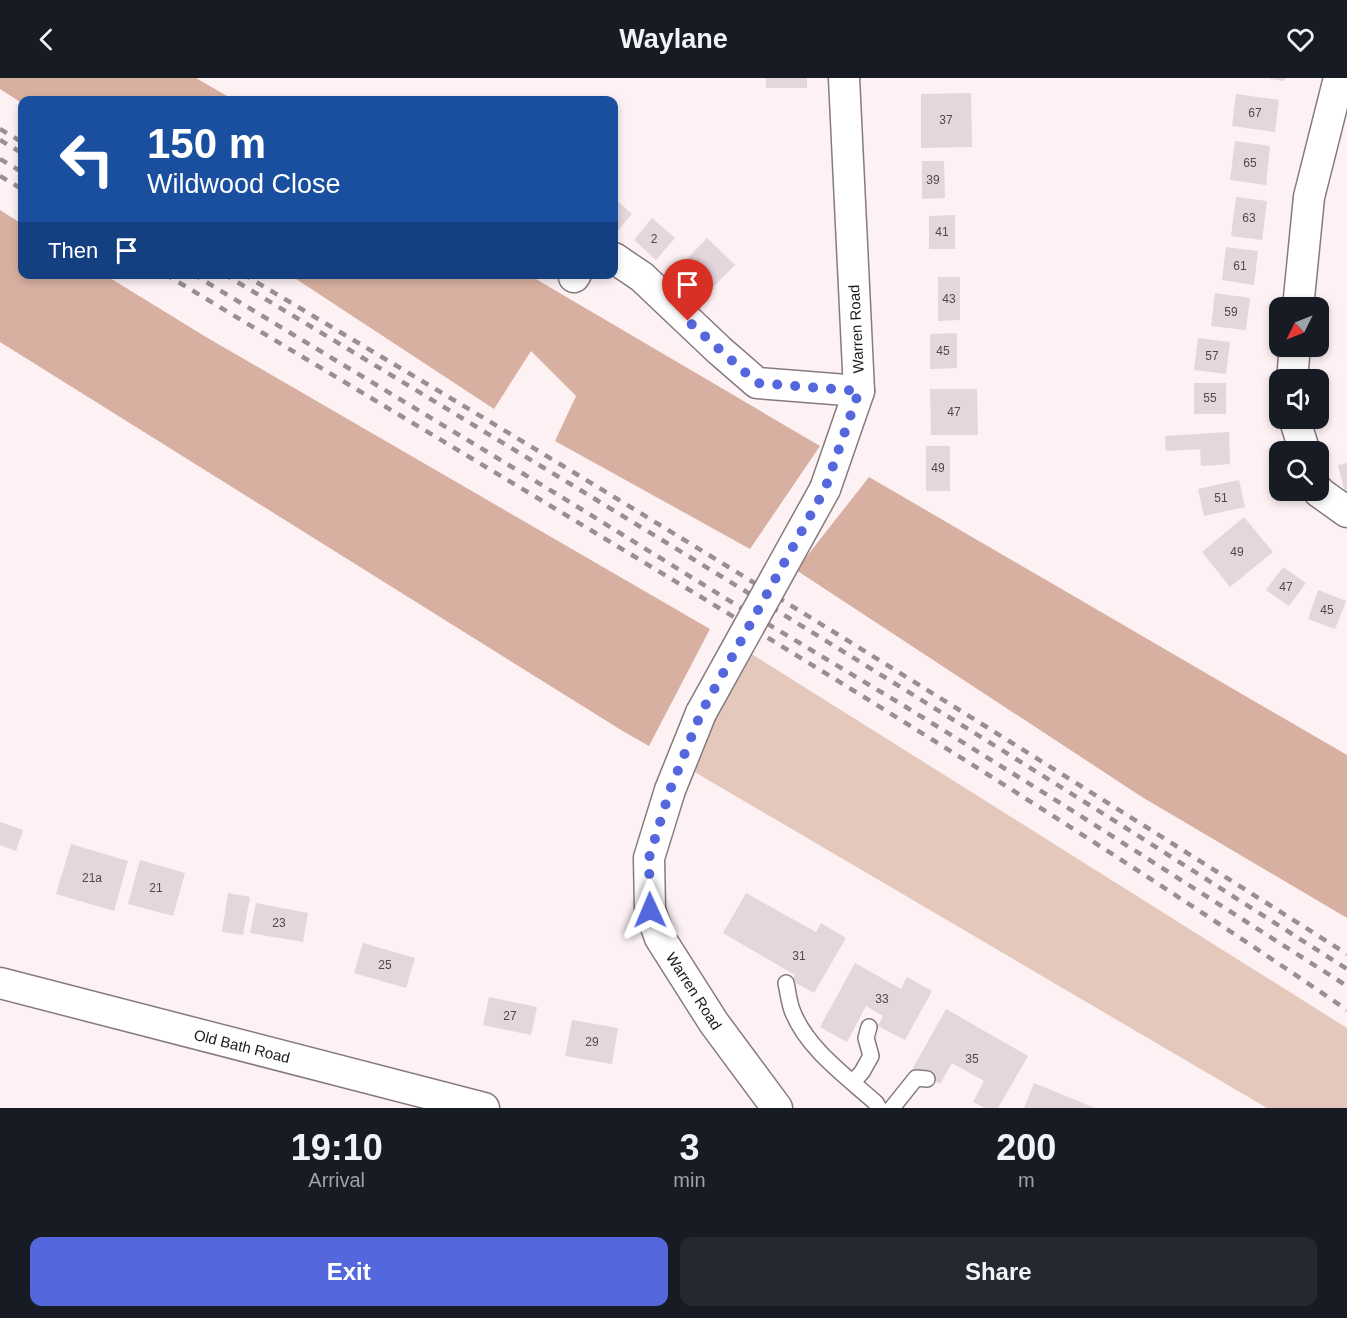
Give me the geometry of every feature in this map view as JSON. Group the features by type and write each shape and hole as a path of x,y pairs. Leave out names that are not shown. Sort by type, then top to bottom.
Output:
{"street":[{"name":"Warren Road","path":"777,1108 714,1023 660,938 650,910 649,858 670,790 701,713 825,489 859,391 844,78"},
{"path":"1299,297 1309,197 1339,78"},
{"path":"618,261 642,277 757,383 859,391"},
{"path":"1329,499 1347,512"},
{"name":"Old Bath Road","path":"0,983 484,1108"}],"lane":[{"path":"786,983 792,1010 805,1035 879,1108"},
{"path":"854,1082 871,1056 866,1038 869,1026"},
{"path":"892,1108 916,1078 927,1079"}],"shaded area":[{"path":"0,78 196,78 227,96 18,96 18,100 0,89"},
{"path":"0,210 18,221 18,279 112,279 206,337 710,629 649,746 0,342"},
{"path":"296,279 536,279 820,446 750,549 555,441 576,396 531,351 494,409"},
{"path":"869,477 1347,755 1347,918 1142,797 796,570"},
{"path":"747,651 1347,1028 1347,1108 1267,1108 686,767"}],"building":[{"path":"766,78 807,78 807,88 766,88"},
{"path":"1270,78 1285,78 1284,81"},
{"path":"971,93 972,147 921,148 921,94"},
{"path":"1236,94 1279,100 1275,132 1232,126"},
{"path":"1235,141 1270,146 1266,185 1230,180"},
{"path":"922,161 944,161 945,198 922,199"},
{"path":"1236,197 1267,201 1262,240 1231,236"},
{"path":"618,202 632,214 618,230"},
{"path":"955,215 955,249 929,249 929,216"},
{"path":"652,218 675,238 656,260 634,240"},
{"path":"707,238 735,265 711,289 684,262"},
{"path":"1226,247 1258,251 1254,285 1222,280"},
{"path":"938,277 960,277 960,320 938,321"},
{"path":"1215,293 1250,298 1246,330 1211,326"},
{"path":"957,333 957,368 930,369 930,334"},
{"path":"1198,338 1230,342 1226,374 1194,370"},
{"path":"1194,383 1226,383 1226,414 1194,414"},
{"path":"930,389 977,389 978,435 931,435"},
{"path":"1229,432 1230,464 1201,466 1200,449 1166,451 1165,436"},
{"path":"926,446 950,446 950,491 926,491"},
{"path":"1347,463 1347,492 1345,493 1338,465"},
{"path":"1239,480 1245,507 1204,516 1198,489"},
{"path":"1244,517 1273,552 1230,587 1202,552"},
{"path":"1283,567 1306,583 1289,606 1266,590"},
{"path":"1318,590 1346,601 1335,629 1308,619"},
{"path":"0,822 23,830 16,851 0,845"},
{"path":"71,844 128,861 114,911 56,894"},
{"path":"140,860 185,873 173,916 128,904"},
{"path":"228,893 250,897 243,935 222,932"},
{"path":"746,893 816,932 821,923 846,938 814,993 792,981 795,975 723,933"},
{"path":"256,903 308,913 303,942 250,933"},
{"path":"363,943 415,958 406,988 354,973"},
{"path":"855,963 901,989 907,977 932,991 905,1040 878,1026 883,1016 866,1006 847,1042 820,1027"},
{"path":"489,997 537,1007 531,1035 483,1025"},
{"path":"946,1009 1028,1056 998,1108 985,1108 973,1102 984,1081 952,1063 940,1084 913,1068"},
{"path":"572,1020 618,1028 612,1064 565,1056"},
{"path":"1034,1083 1095,1108 1024,1108"}],"railway":[{"path":"0,129 18,140"},
{"path":"0,140 18,151"},
{"path":"0,159 18,170"},
{"path":"0,176 18,187"},
{"path":"173,279 909,725 1057,818 1347,1010"},
{"path":"201,279 906,707 1347,986"},
{"path":"232,279 819,637 1347,969"},
{"path":"251,279 767,591 1347,954"}],"route":[{"path":"650,910 649,858 670,790 701,713 825,489 859,391 757,383 688,321"}]}
